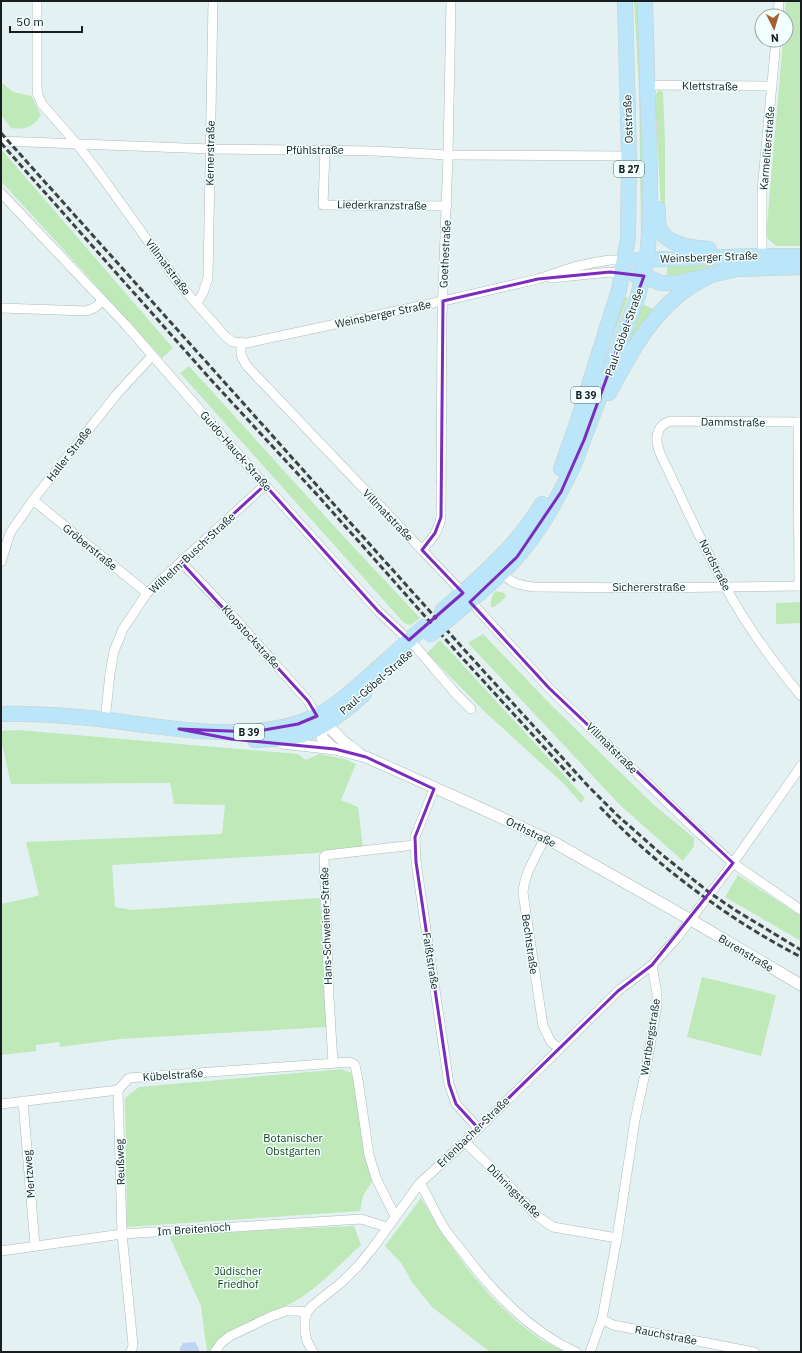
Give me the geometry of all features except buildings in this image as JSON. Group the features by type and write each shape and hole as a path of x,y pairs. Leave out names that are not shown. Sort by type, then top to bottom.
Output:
{"main road":[{"name":"Oststraße","path":"624,267 628,238 629,156 625,1"},
{"name":"Oststraße","path":"645,1 650,177 650,221 647,259"},
{"name":"B 27","path":"650,177 658,197 658,221 661,231 670,240 688,247 732,249 759,256"},
{"name":"Weinsberger Straße","path":"624,267 647,259 801,256"},
{"name":"Paul-Göbel-Straße","path":"179,729 231,739 254,740 278,739 302,734 467,597 501,573 517,558 547,517 561,492 584,440 638,296 647,259"},
{"name":"Weinsberger Straße","path":"624,267 662,283 676,283 737,269 801,266"},
{"name":"Paul-Göbel-Straße","path":"467,597 486,573 512,546 538,512 552,488 575,432 619,290 624,267"},
{"name":"B 39","path":"584,440 627,361 651,322 678,296 691,286 713,274"},
{"name":"Paul-Göbel-Straße","path":"1,714 22,713 63,715 179,729 230,732 253,732 319,721"}],"street":[{"name":"Villmatstraße","path":"37,1 38,96 42,104 76,143 179,284 226,337 233,342 240,343 241,355 246,365 467,597 549,688 699,833 734,863 801,910"},
{"name":"Kernerstraße","path":"197,303 203,293 208,278 213,1"},
{"name":"Goethestraße","path":"422,550 435,533 441,517 443,301 447,206 450,1"},
{"name":"Karmeliterstraße","path":"759,256 762,191 775,48"},
{"name":"Klettstraße","path":"648,85 772,86"},
{"name":"Pfühlstraße","path":"1,141 211,149 629,156"},
{"name":"Liederkranzstraße","path":"325,150 323,205 447,206"},
{"name":"Guido-Hauck-Straße","path":"1,193 125,324 265,485 378,611 412,643 455,693 471,709"},
{"name":"Weinsberger Straße","path":"240,343 254,342 443,301 610,260 624,267"},
{"name":"Weinsberger Straße","path":"524,282 610,272 624,267"},
{"path":"1,308 86,311 94,308 103,301"},
{"name":"Haller Straße","path":"1,562 6,532 34,500 116,395 152,356"},
{"name":"Dammstraße","path":"665,423 671,421 800,422"},
{"path":"800,422 800,586"},
{"name":"Nordstraße","path":"665,423 658,431 657,437 660,453 725,587 779,668 801,696"},
{"name":"Wilhelm-Busch-Straße","path":"105,720 114,651 122,629 147,593 265,485"},
{"name":"Gröberstraße","path":"34,500 147,593"},
{"name":"Klopstockstraße","path":"181,562 230,613 308,701 319,721"},
{"name":"Sichererstraße","path":"501,573 511,582 521,586 534,587 800,586"},
{"path":"319,721 322,738 335,749"},
{"name":"Orthstraße","path":"319,721 366,757 545,838 691,920"},
{"name":"Orthstraße","path":"254,740 310,745 335,749 366,757"},
{"path":"652,965 676,939 734,863 801,766"},
{"name":"Faißtstraße","path":"434,789 415,837 414,845 416,862 449,1084 456,1104 478,1128"},
{"name":"Bechtstraße","path":"545,838 526,875 523,885 523,893 543,1026 550,1042 559,1048"},
{"name":"Hans-Schweiner-Straße","path":"333,1063 328,997 324,857 326,855 414,845"},
{"name":"Burenstraße","path":"691,920 801,985"},
{"name":"Erlenbacher Straße","path":"307,1312 358,1266 420,1183 465,1142 618,990 652,965"},
{"name":"Wartbergstraße","path":"590,1352 602,1320 617,1238 635,1120 646,1069 657,1005 657,994 652,965"},
{"name":"Kübelstraße","path":"118,1090 128,1078 350,1062 355,1065 369,1155 376,1178 395,1216"},
{"path":"1,1104 118,1090"},
{"name":"Reußweg","path":"118,1090 122,1234 133,1345 132,1352"},
{"name":"Mertzweg","path":"22,1101 35,1246"},
{"name":"Dühringstraße","path":"465,1142 538,1216 553,1227 617,1238"},
{"path":"420,1183 444,1226 484,1279 504,1301 542,1333 561,1345 576,1352"},
{"name":"Im Breitenloch","path":"1,1251 122,1234 361,1219 387,1227"},
{"path":"215,1352 221,1343 230,1336 272,1316 296,1311 307,1312 305,1318 305,1332 307,1341 313,1352"},
{"name":"Rauchstraße","path":"602,1320 613,1325 754,1352"}],"highlighted area":[{"path":"610,272 644,276 584,440 561,492 517,557 470,602 549,688 733,863 652,965 618,991 478,1128 456,1104 449,1084 416,862 415,837 434,789 366,757 335,749 231,739 179,729 253,732 298,724 317,716 308,701 181,562 265,485 378,611 409,640 463,593 422,550 435,533 441,517 443,301 538,279"}],"green space":[{"path":"634,1 638,1 645,233 641,234 639,88"},
{"path":"786,1 801,1 801,246 776,246 766,237 782,48 794,48 794,8 785,8"},
{"path":"1,82 13,92 31,96 41,115 32,125 25,128 11,128 1,115"},
{"path":"659,90 663,92 665,215 661,209 655,97"},
{"path":"2,150 173,348 162,358 1,181"},
{"path":"667,266 709,266 709,268 688,274 667,275"},
{"path":"623,296 628,298 606,355"},
{"path":"641,303 653,309 628,344"},
{"path":"189,366 345,538 420,618 411,625 404,623 180,373"},
{"path":"496,591 504,593 506,596 494,607 491,607 493,594"},
{"path":"801,602 801,623 776,624 776,603"},
{"path":"483,634 552,706 654,805 694,838 694,846 683,861 620,805 468,643"},
{"path":"440,640 585,798 581,803 563,783 485,712 427,653"},
{"path":"18,730 298,754 306,760 319,754 345,759 356,764 341,800 358,807 363,848 317,853 112,865 115,907 132,910 320,898 327,1027 120,1039 60,1047 59,1042 36,1045 36,1051 1,1055 1,904 39,895 26,842 222,834 225,805 174,804 170,783 11,784 1,739 1,731"},
{"path":"738,875 801,916 801,941 725,897"},
{"path":"702,977 776,995 761,1056 687,1037"},
{"name":"Botanischer Obstgarten","path":"342,1069 353,1074 373,1180 363,1196 360,1211 127,1227 125,1098 139,1087"},
{"path":"421,1198 458,1256 485,1290 517,1321 536,1336 566,1352 490,1352 432,1307 412,1282 402,1264 385,1246"},
{"name":"Jüdischer Friedhof","path":"354,1226 361,1245 319,1284 290,1304 234,1330 223,1337 211,1352 207,1352 201,1306 169,1235"}],"water":[{"path":"195,1342 199,1352 180,1352 180,1348 183,1343"}],"railway":[{"path":"1,133 588,786 617,815 660,853 710,893 801,950"},
{"path":"1,143 213,382 321,499 455,650 575,781"},
{"path":"600,807 645,850 694,890 747,926 801,957"}]}
